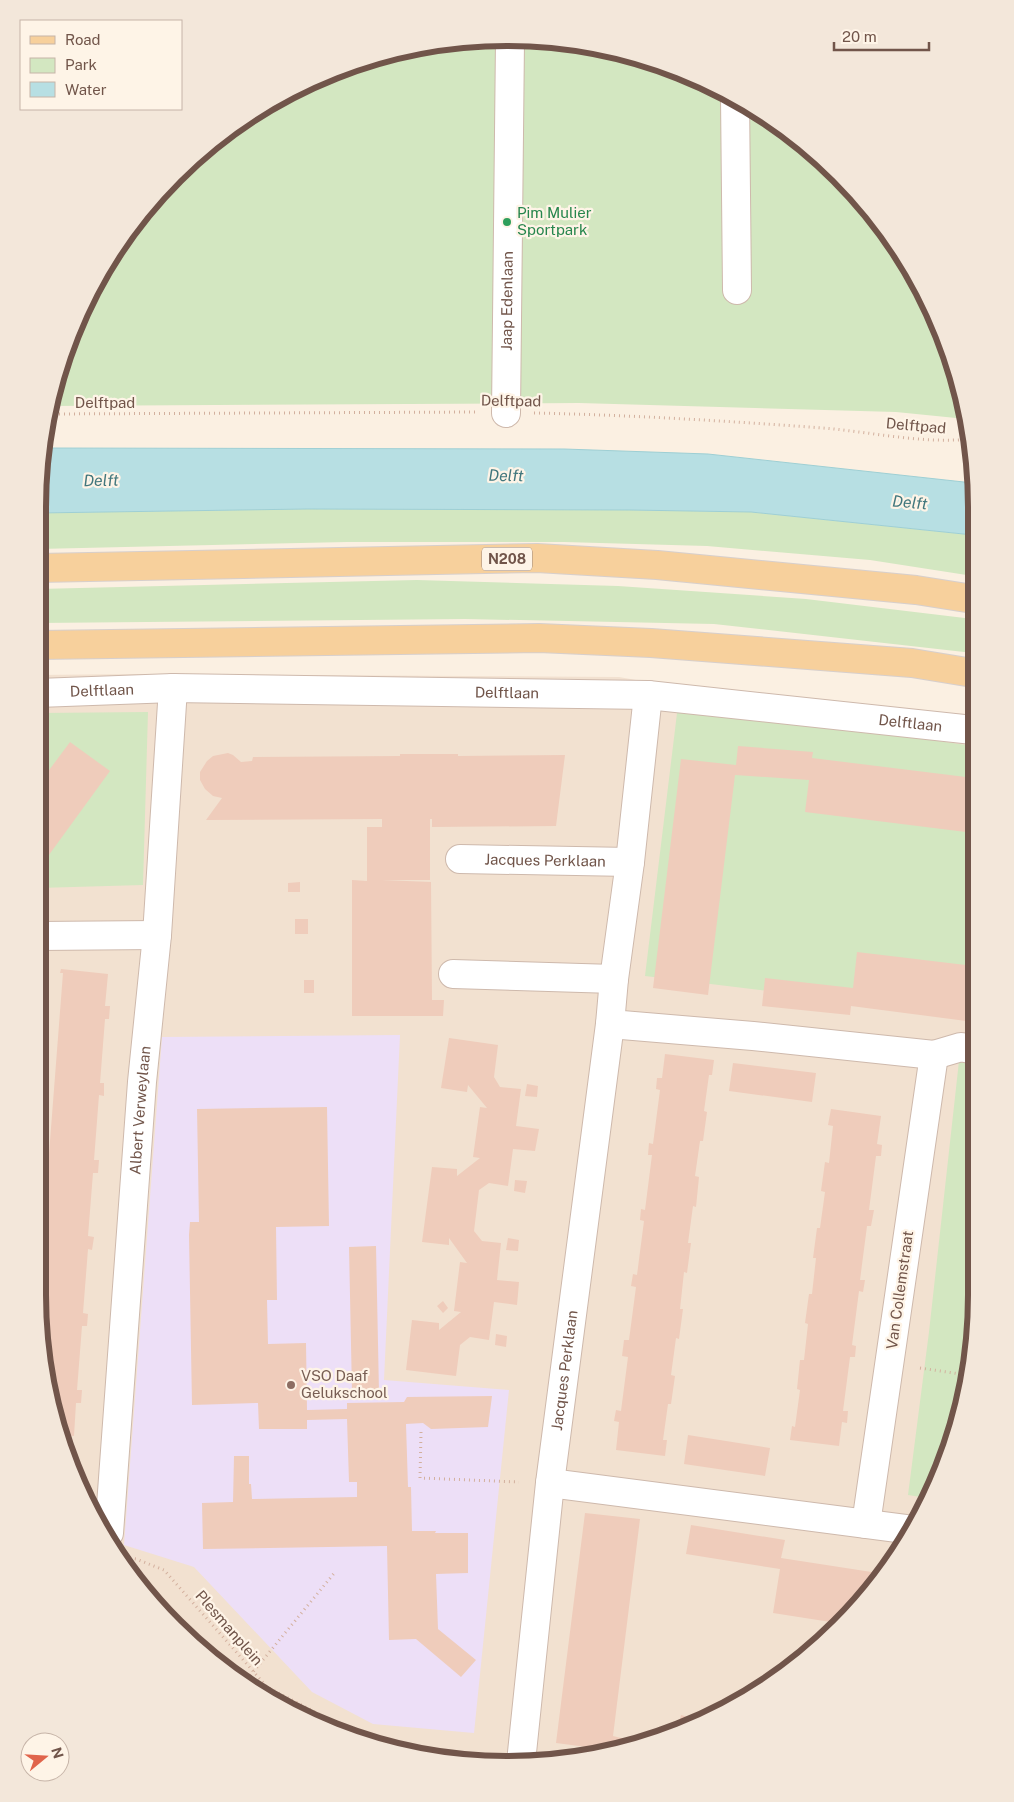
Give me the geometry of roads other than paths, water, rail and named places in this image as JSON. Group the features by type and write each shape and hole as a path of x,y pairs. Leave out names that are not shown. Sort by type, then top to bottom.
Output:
{"main road":[{"name":"N208","path":"46,568 537,558 666,566 916,590 968,598"},
{"path":"46,646 539,638 651,643 912,663 968,672"}],"street":[{"name":"Jaap Edenlaan","path":"506,413 510,46"},
{"path":"735,107 737,290"},
{"name":"Delftlaan","path":"46,693 173,688 648,695 968,729"},
{"name":"Albert Verweylaan","path":"109,1527 142,1082 157,935 173,688"},
{"name":"Jacques Perklaan","path":"522,1756 550,1483 610,1024 648,695"},
{"name":"Jacques Perklaan","path":"460,859 630,862"},
{"path":"46,936 157,935"},
{"path":"453,974 614,979"},
{"path":"610,1024 752,1036 934,1055 961,1047 968,1048"},
{"name":"Van Collemstraat","path":"866,1524 934,1055"},
{"path":"550,1483 904,1529"}],"water":[{"name":"Delft","path":"50,448 564,449 708,454 967,482 968,534 751,512 307,509 46,513"}],"place":[{"name":"Pim Mulier Sportpark","path":"507,222"},
{"name":"VSO Daaf Gelukschool","path":"291,1385"}]}
